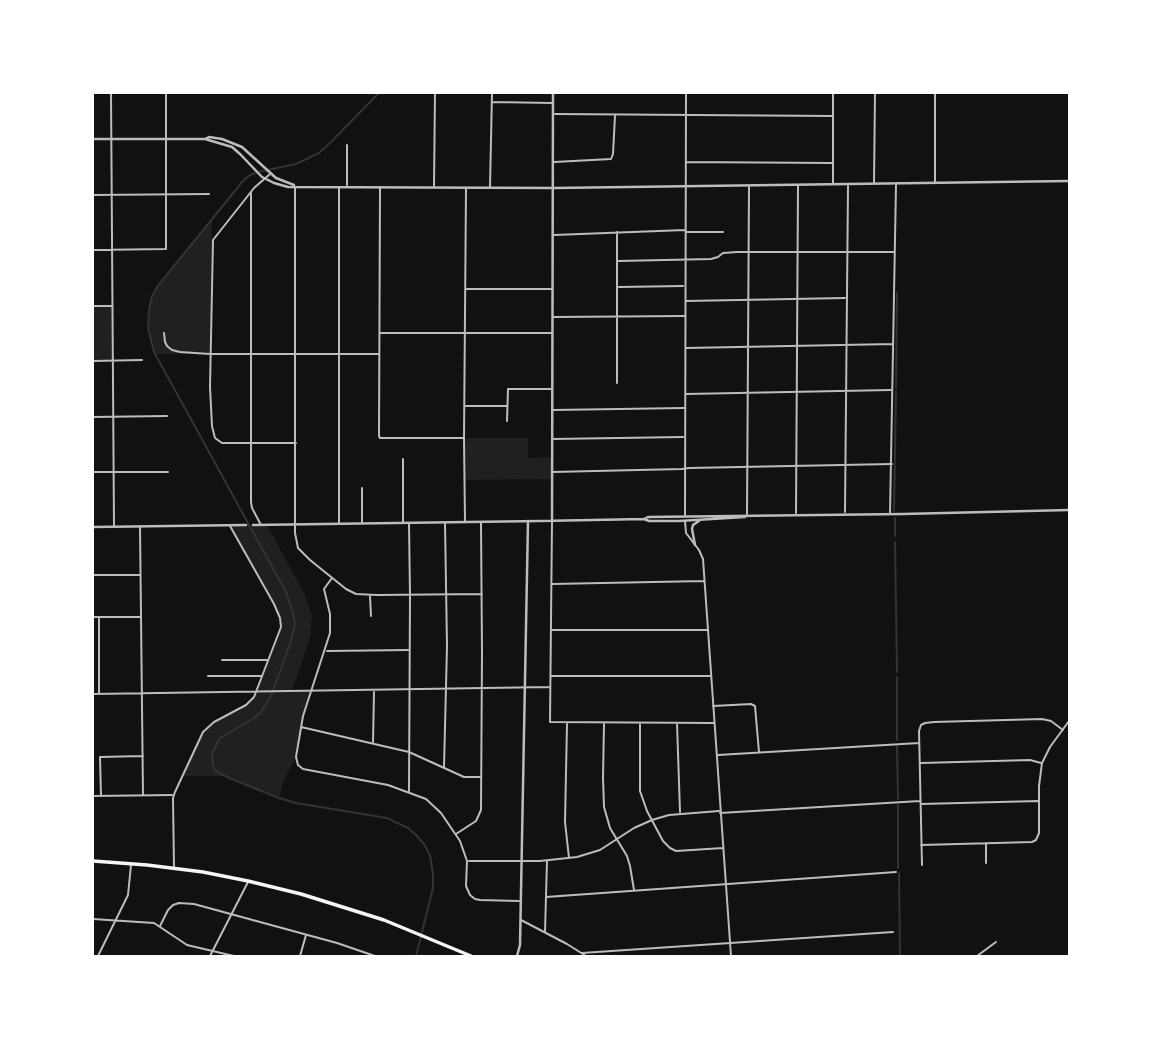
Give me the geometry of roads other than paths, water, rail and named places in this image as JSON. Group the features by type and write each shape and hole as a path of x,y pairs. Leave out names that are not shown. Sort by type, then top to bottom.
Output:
{"highway":[{"path":"93,861 174,868 248,881 320,899 426,936 471,956"}],"street":[{"path":"111,93 114,526"},
{"path":"93,250 166,249 166,93"},
{"path":"434,187 435,93"},
{"path":"490,188 492,93"},
{"path":"553,93 550,722 714,723"},
{"path":"686,93 685,518 686,533 702,556 705,581 731,956"},
{"path":"833,93 833,185"},
{"path":"874,184 875,93"},
{"path":"934,93 935,183"},
{"path":"492,102 553,103"},
{"path":"554,114 833,116"},
{"path":"554,162 610,159 613,155 615,114"},
{"path":"205,139 218,138 238,144 278,180 295,186"},
{"path":"93,139 205,139 232,147 263,178 281,186 554,188 1069,181"},
{"path":"347,145 347,186"},
{"path":"685,162 833,163"},
{"path":"270,173 251,192 213,240 210,403 217,441 296,443"},
{"path":"845,515 848,184"},
{"path":"890,514 896,184"},
{"path":"796,516 798,185"},
{"path":"295,186 296,544 353,593 370,596 482,594"},
{"path":"339,186 339,524"},
{"path":"380,186 380,438 464,438"},
{"path":"747,517 749,186"},
{"path":"465,522 466,188"},
{"path":"251,192 251,506 261,525"},
{"path":"93,195 209,194"},
{"path":"617,232 617,383"},
{"path":"553,235 723,232"},
{"path":"618,261 713,259 723,253 748,252 895,251"},
{"path":"617,287 685,286"},
{"path":"465,289 552,289"},
{"path":"685,301 846,298"},
{"path":"93,306 113,306"},
{"path":"552,317 685,316"},
{"path":"164,333 166,344 172,351 210,354 379,354"},
{"path":"379,333 552,334"},
{"path":"685,348 893,344"},
{"path":"93,361 142,360"},
{"path":"507,421 509,388 552,389"},
{"path":"685,394 892,390"},
{"path":"464,406 507,406"},
{"path":"552,410 686,408"},
{"path":"93,417 167,416"},
{"path":"552,439 686,437"},
{"path":"403,459 403,523"},
{"path":"551,472 892,464"},
{"path":"93,472 168,472"},
{"path":"362,488 362,524"},
{"path":"93,527 649,521 1069,510"},
{"path":"685,518 701,520 747,517"},
{"path":"695,545 692,527 701,520"},
{"path":"444,767 445,522"},
{"path":"456,834 471,825 481,810 481,522"},
{"path":"517,956 521,920 528,522"},
{"path":"409,523 409,792"},
{"path":"174,868 174,795 203,732 246,705 256,692 281,627 280,618 268,594 230,525"},
{"path":"140,526 143,795"},
{"path":"93,575 141,575"},
{"path":"332,577 324,589 329,604 330,633 301,727 295,759 300,768 375,782 423,797 433,804 456,834 467,861 466,886 472,897 480,900 521,901"},
{"path":"551,584 705,581"},
{"path":"370,596 370,616"},
{"path":"93,617 141,617"},
{"path":"99,617 100,694"},
{"path":"551,630 708,630"},
{"path":"326,651 409,650"},
{"path":"222,660 269,660"},
{"path":"208,676 263,676"},
{"path":"550,676 711,676"},
{"path":"93,694 550,687"},
{"path":"373,743 374,690"},
{"path":"713,706 755,706 760,753"},
{"path":"922,865 921,725 934,722 1042,719 1051,721 1063,730"},
{"path":"922,845 1036,840 1039,833 1039,782 1042,764 1047,751 1069,721"},
{"path":"604,722 603,801 608,823 627,856 634,890"},
{"path":"677,722 680,814"},
{"path":"567,723 565,822 569,858"},
{"path":"640,723 639,786 644,803 663,841 673,850 723,848"},
{"path":"301,727 409,752 464,777 481,777"},
{"path":"717,755 920,743"},
{"path":"101,796 100,757 143,756"},
{"path":"920,763 1030,760 1042,764"},
{"path":"93,796 174,795"},
{"path":"467,861 569,858 595,852 638,825 680,814 921,803 1039,801"},
{"path":"986,843 986,863"},
{"path":"545,932 547,860"},
{"path":"98,956 128,895 131,864"},
{"path":"546,897 896,872"},
{"path":"210,956 248,881"},
{"path":"160,926 173,905 179,903 208,907 376,956"},
{"path":"93,919 147,922 160,926 187,945 234,956"},
{"path":"521,920 586,956"},
{"path":"582,953 893,932"},
{"path":"300,956 306,934"},
{"path":"977,956 996,942"}],"waterway":[{"path":"379,93 319,153 296,164 258,172 243,181 157,287 152,296 148,328 154,352 286,592 295,624 271,696 253,719 220,738 212,755 213,767 229,778 279,798 387,818 416,835 430,855 433,874 433,888 416,956"},
{"path":"896,388 897,293"},
{"path":"894,511 896,391"},
{"path":"895,518 895,536"},
{"path":"895,542 897,672"},
{"path":"897,677 897,740"},
{"path":"897,746 898,799"},
{"path":"898,805 898,868"},
{"path":"899,873 900,956"}]}
